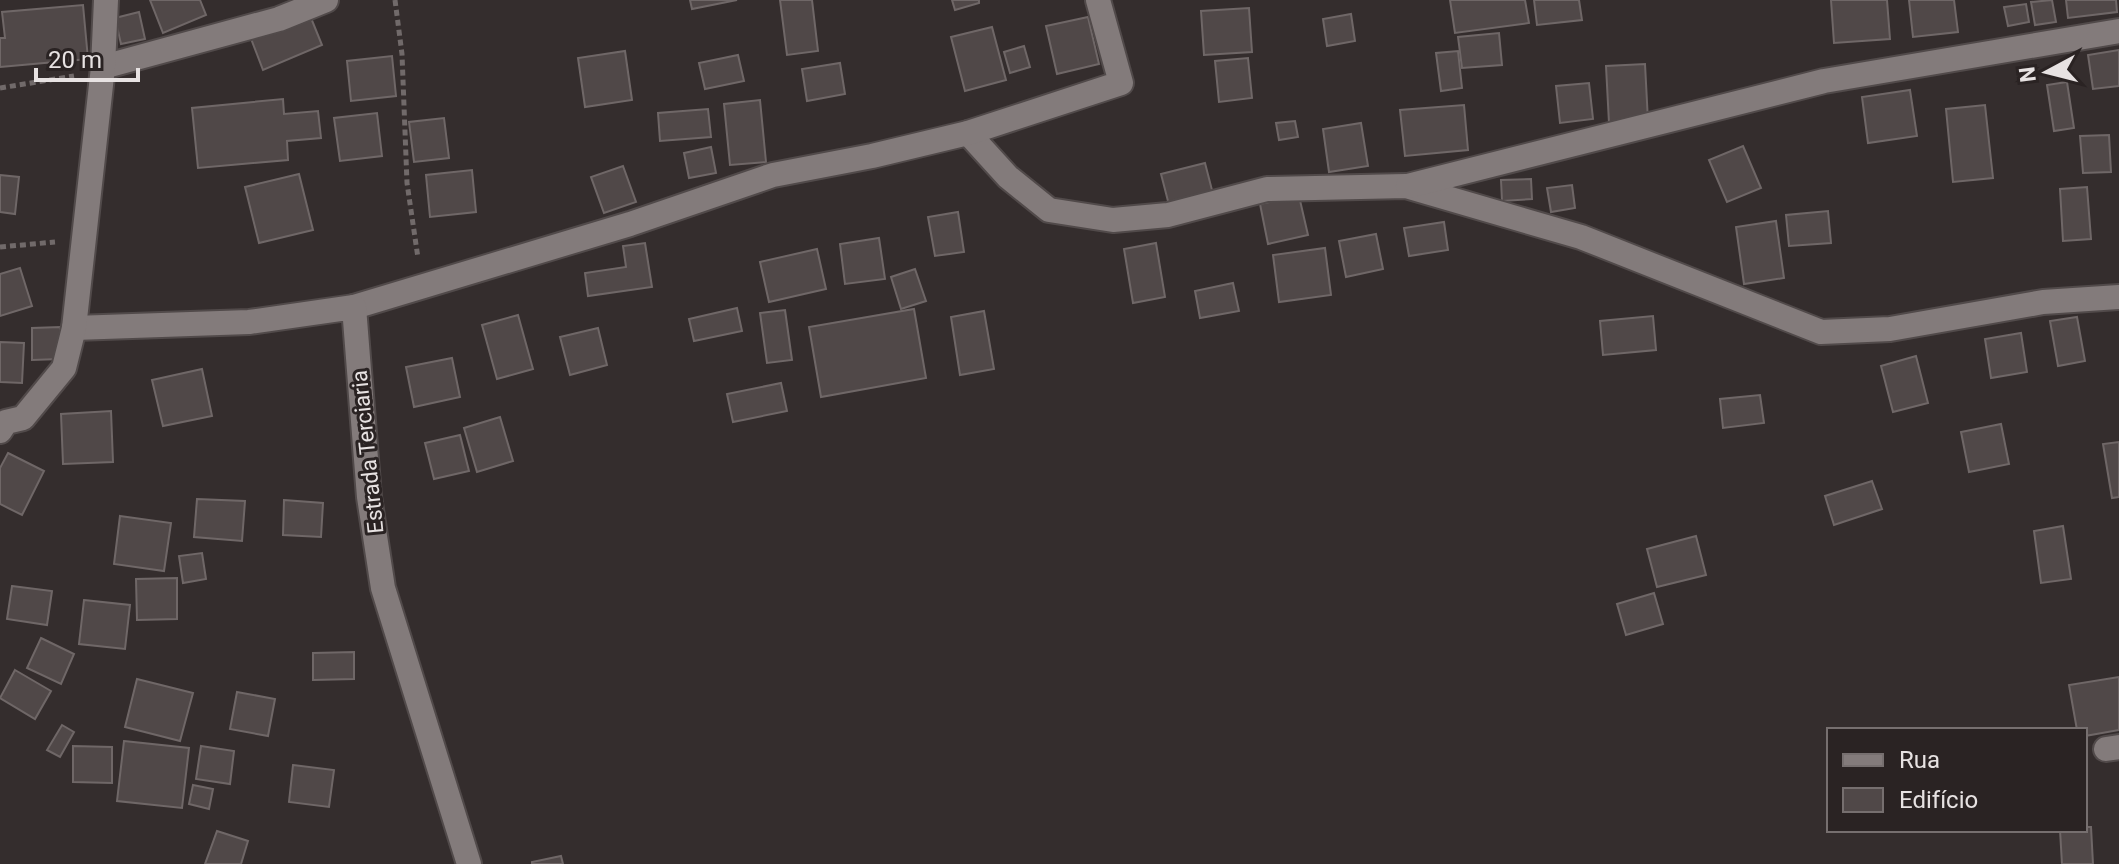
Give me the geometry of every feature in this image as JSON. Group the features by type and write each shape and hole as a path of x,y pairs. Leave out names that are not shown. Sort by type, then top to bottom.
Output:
{"street":[{"path":"0,431 6,422 23,418 64,368 74,328 103,67 106,0"},
{"path":"103,67 279,19 326,0"},
{"path":"74,328 249,322 354,307 630,224 773,175 968,133 1121,83 1098,0"},
{"path":"968,133 1008,177 1049,210 1113,220 1168,215 1267,189 1406,186 1824,81 2119,31"},
{"path":"1406,186 1581,237 1821,332 1890,329 2043,302 2119,297"},
{"name":"Estrada Terciaria","path":"354,307 369,497 383,588 469,864"}],"path":[{"path":"395,0 402,54 407,183 422,287"},
{"path":"0,88 60,80 103,67"},
{"path":"0,247 83,240"}],"building":[{"path":"150,0 200,0 206,15 163,33"},
{"path":"690,0 737,0 692,9"},
{"path":"780,0 812,0 818,51 787,55"},
{"path":"952,0 979,0 979,3 955,10"},
{"path":"1450,0 1525,0 1529,23 1455,33"},
{"path":"1534,0 1579,0 1582,20 1537,25"},
{"path":"1831,0 1887,0 1890,39 1834,43"},
{"path":"1909,0 1954,0 1958,32 1913,37"},
{"path":"2052,0 2056,22 2035,25 2031,2"},
{"path":"2066,0 2116,0 2117,12 2068,18"},
{"path":"2026,4 2029,22 2008,26 2004,7"},
{"path":"83,5 88,59 0,67 0,38 5,38 2,12"},
{"path":"1249,8 1252,52 1204,55 1201,11"},
{"path":"139,12 145,39 121,44 115,18"},
{"path":"309,13 322,45 263,70 250,36"},
{"path":"1351,14 1355,41 1327,46 1323,19"},
{"path":"1088,17 1099,64 1057,74 1046,26"},
{"path":"992,27 1006,80 965,91 951,37"},
{"path":"1499,33 1502,65 1462,68 1458,37"},
{"path":"1024,46 1030,67 1010,73 1004,52"},
{"path":"2119,50 2119,86 2093,89 2088,55"},
{"path":"625,51 632,100 585,107 578,58"},
{"path":"1458,51 1462,88 1441,91 1436,53"},
{"path":"738,55 744,81 705,89 699,63"},
{"path":"392,56 396,96 351,101 347,61"},
{"path":"1248,58 1252,98 1219,102 1215,61"},
{"path":"840,63 845,94 807,101 802,69"},
{"path":"1645,64 1648,121 1609,123 1606,66"},
{"path":"2067,82 2074,128 2054,131 2047,85"},
{"path":"1589,83 1593,119 1560,123 1556,86"},
{"path":"1910,90 1917,136 1868,143 1862,97"},
{"path":"283,99 284,114 318,111 321,138 287,141 288,160 198,168 192,108"},
{"path":"760,100 766,162 730,165 724,104"},
{"path":"1464,105 1468,150 1405,156 1400,110"},
{"path":"1985,105 1993,178 1953,182 1946,109"},
{"path":"708,109 711,137 660,141 658,113"},
{"path":"377,113 382,156 340,161 334,118"},
{"path":"444,118 449,158 414,162 409,122"},
{"path":"1295,121 1298,137 1279,140 1276,123"},
{"path":"1361,123 1368,166 1329,172 1323,129"},
{"path":"2109,135 2111,172 2083,173 2080,136"},
{"path":"1743,146 1761,188 1727,202 1709,160"},
{"path":"711,147 716,173 689,178 684,153"},
{"path":"1205,163 1213,194 1169,205 1161,174"},
{"path":"623,166 636,202 604,213 591,177"},
{"path":"472,170 476,212 430,217 426,175"},
{"path":"299,174 313,230 259,243 245,187"},
{"path":"0,175 19,177 15,214 0,212"},
{"path":"1531,179 1532,199 1502,201 1501,180"},
{"path":"1572,185 1575,208 1551,212 1547,188"},
{"path":"2087,187 2091,239 2063,241 2060,189"},
{"path":"1299,196 1308,235 1268,244 1260,204"},
{"path":"1828,211 1831,243 1789,246 1786,215"},
{"path":"958,212 964,252 935,256 928,217"},
{"path":"1776,221 1784,278 1744,284 1736,227"},
{"path":"1444,222 1448,250 1409,256 1404,228"},
{"path":"1376,234 1383,269 1346,277 1339,241"},
{"path":"879,238 885,279 845,284 840,244"},
{"path":"645,243 652,287 588,296 585,273 626,267 623,246"},
{"path":"1156,243 1165,297 1133,303 1124,249"},
{"path":"1325,248 1331,295 1279,302 1273,255"},
{"path":"817,249 826,289 769,302 760,262"},
{"path":"20,268 32,306 0,316 0,274"},
{"path":"915,269 926,301 901,309 891,277"},
{"path":"1233,283 1239,311 1200,318 1195,291"},
{"path":"737,308 742,331 694,341 689,319"},
{"path":"914,309 926,378 821,397 809,327"},
{"path":"785,310 792,360 767,363 760,313"},
{"path":"984,311 994,369 960,375 951,317"},
{"path":"518,315 533,369 497,379 482,325"},
{"path":"1653,316 1656,350 1603,355 1600,321"},
{"path":"2077,317 2085,361 2058,366 2050,321"},
{"path":"60,327 60,359 32,360 32,328"},
{"path":"598,328 607,365 570,375 560,337"},
{"path":"2021,333 2027,372 1991,378 1985,339"},
{"path":"0,342 24,343 22,383 0,382"},
{"path":"1916,356 1928,403 1893,412 1881,366"},
{"path":"452,358 460,397 414,407 406,367"},
{"path":"202,369 212,416 163,426 152,380"},
{"path":"781,383 787,411 733,422 727,394"},
{"path":"1760,395 1764,423 1723,428 1720,399"},
{"path":"111,411 113,462 63,464 61,414"},
{"path":"500,417 513,461 477,472 464,428"},
{"path":"2001,424 2009,464 1969,472 1961,432"},
{"path":"460,435 469,471 434,479 425,443"},
{"path":"2119,442 2119,497 2112,498 2103,444"},
{"path":"8,453 44,471 22,515 0,504 0,468"},
{"path":"1872,481 1882,509 1834,525 1825,496"},
{"path":"197,499 245,501 242,541 194,537"},
{"path":"284,500 323,503 321,537 283,535"},
{"path":"120,516 171,523 164,571 114,564"},
{"path":"2063,526 2071,579 2041,583 2034,531"},
{"path":"1696,536 1706,575 1657,587 1647,549"},
{"path":"202,553 206,579 183,583 179,556"},
{"path":"177,578 177,619 137,620 136,579"},
{"path":"12,586 52,591 47,625 7,619"},
{"path":"1654,593 1663,624 1626,635 1617,604"},
{"path":"84,600 130,605 125,649 79,644"},
{"path":"41,638 74,654 61,684 27,668"},
{"path":"354,652 354,679 313,680 313,653"},
{"path":"15,670 51,691 35,719 0,698"},
{"path":"2119,677 2119,730 2087,736 2087,728 2077,728 2069,685"},
{"path":"137,679 193,693 180,741 125,727"},
{"path":"237,692 275,699 268,736 230,729"},
{"path":"62,725 74,732 60,757 47,750"},
{"path":"124,741 189,748 182,808 117,801"},
{"path":"73,746 112,747 112,783 73,782"},
{"path":"201,746 234,751 230,784 196,779"},
{"path":"293,765 334,770 329,807 289,802"},
{"path":"193,785 213,789 209,809 189,804"},
{"path":"2087,827 2091,827 2093,864 2062,864 2060,832 2087,832"},
{"path":"217,831 248,841 241,864 205,864"},
{"path":"561,856 563,864 532,864 532,862"}]}
